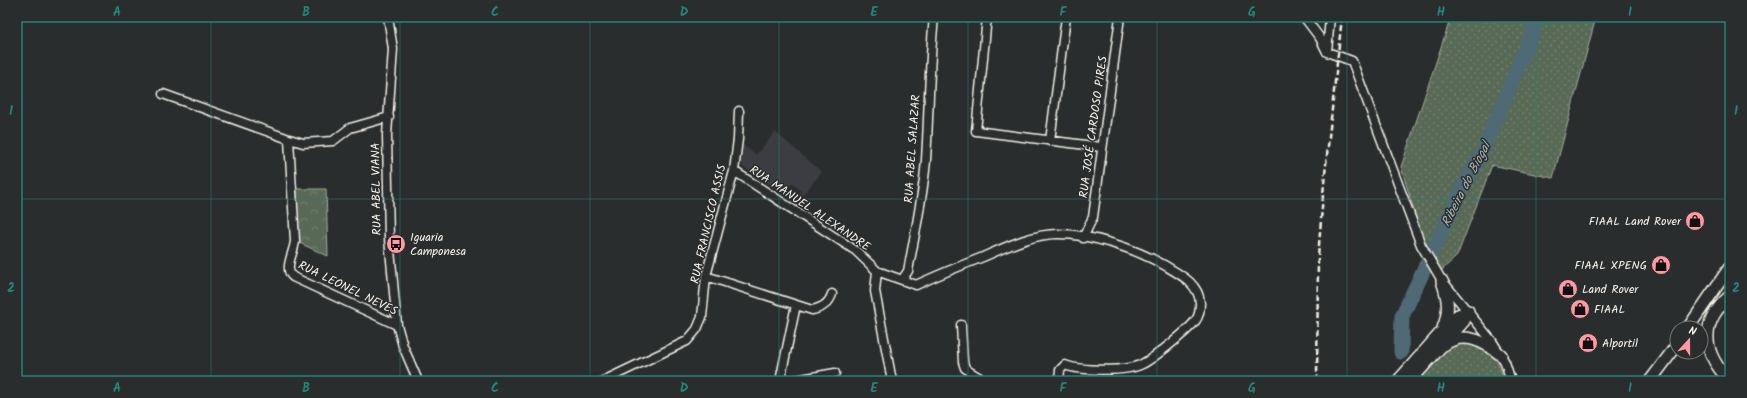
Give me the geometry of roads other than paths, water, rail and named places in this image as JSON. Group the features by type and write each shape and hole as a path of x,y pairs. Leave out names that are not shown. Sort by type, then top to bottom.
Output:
{"main road":[{"path":"1694,320 1730,267"},
{"path":"1436,338 1444,328 1447,319 1447,296 1442,281"},
{"path":"1730,296 1721,304 1712,316 1709,328 1708,343 1711,358 1718,369 1730,380"},
{"path":"1398,381 1458,315 1468,311"},
{"path":"1410,381 1464,322 1468,311"},
{"path":"1439,349 1449,342 1462,339 1475,339 1488,344 1501,355"},
{"path":"1650,381 1669,356"}],"street":[{"name":"RUA ABEL VIANA","path":"388,17 393,49 387,135 389,239 397,325 403,346 418,381"},
{"name":"RUA ABEL SALAZAR","path":"902,280 908,271 922,199 926,160 930,58 934,17"},
{"path":"988,17 976,131 1101,147"},
{"path":"1050,141 1066,17"},
{"name":"RUA JOSÉ CARDOSO PIRES","path":"1083,238 1093,216 1101,147 1120,17"},
{"path":"1304,17 1320,38 1327,52 1352,61 1421,245 1442,281 1492,341 1505,362 1511,381"},
{"path":"1327,52 1330,17"},
{"path":"163,94 289,140 303,143 333,140 350,128 389,117"},
{"name":"RUA FRANCISCO ASSIS","path":"603,381 687,341 697,329 702,317 706,276 734,171 738,139 739,111"},
{"name":"RUA LEONEL NEVES","path":"289,140 295,241 288,267 289,274 397,325"},
{"name":"RUA MANUEL ALEXANDRE","path":"734,171 856,251 877,271"},
{"path":"892,381 875,291 877,271 916,285 1004,248 1035,238 1058,234 1130,249 1176,272 1191,282 1197,291 1200,302 1196,320 1170,344 1142,365 1088,370 1073,368 1065,365 1060,370 1059,381"},
{"path":"706,276 812,310 827,304 832,294"},
{"path":"780,381 796,305"},
{"path":"961,325 963,362 965,368 985,381"},
{"path":"790,381 835,373"}],"waterway":[{"name":"Ribeira do Biogal","path":"1401,352 1402,316 1461,191 1481,155 1539,17"}],"railway":[{"path":"1317,381 1318,257 1324,183 1342,17"}],"place":[{"name":"FIAAL Land Rover","path":"1695,221"},
{"name":"Iguaria Camponesa","path":"396,244"},
{"name":"FIAAL XPENG","path":"1661,265"},
{"name":"Land Rover","path":"1568,289"},
{"name":"FIAAL","path":"1580,309"},
{"name":"Alportil","path":"1588,343"}]}
